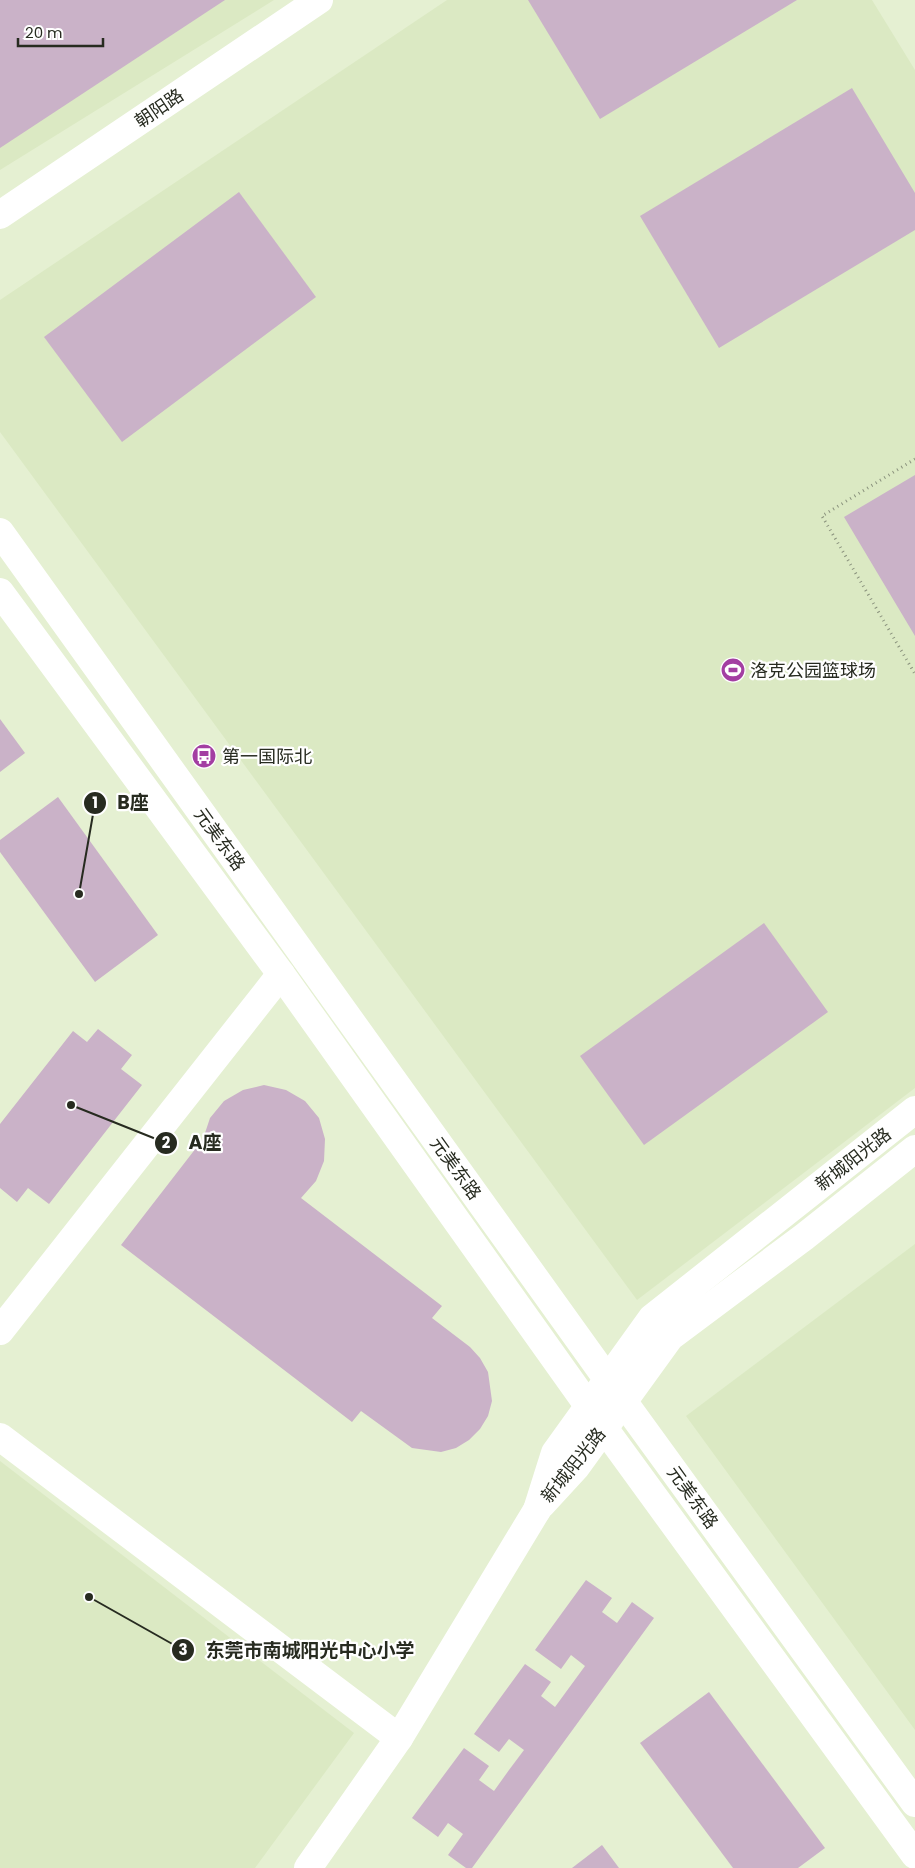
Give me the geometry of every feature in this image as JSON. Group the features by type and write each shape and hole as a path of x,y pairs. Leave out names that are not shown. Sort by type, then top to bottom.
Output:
{"street":[{"name":"朝阳路","path":"0,215 319,0"},
{"name":"元美东路","path":"0,532 915,1803"},
{"name":"元美东路","path":"0,592 281,974 596,1417 915,1855"},
{"path":"0,1331 281,974"},
{"name":"新城阳光路","path":"616,1390 652,1318 915,1110"},
{"name":"新城阳光路","path":"308,1868 399,1738 537,1510 555,1453 596,1417 616,1390 670,1337 804,1237 915,1149"},
{"path":"0,1437 399,1738"}],"path":[{"path":"915,459 822,516 915,674"}],"shaded area":[{"path":"0,0 274,0 0,170"},
{"path":"447,0 872,0 915,70 915,1088 637,1300 0,432 0,300"},
{"path":"915,1244 915,1730 686,1416"},
{"path":"0,1461 354,1733 255,1868 0,1868"}],"building":[{"path":"0,0 225,0 0,148"},
{"path":"528,0 797,0 600,119"},
{"path":"852,88 915,193 915,230 719,348 640,216"},
{"path":"239,192 316,297 122,442 44,337"},
{"path":"915,475 915,636 844,517"},
{"path":"0,719 25,753 0,772"},
{"path":"58,797 158,935 95,982 0,852 0,840"},
{"path":"764,923 828,1012 644,1145 580,1056"},
{"path":"98,1029 132,1055 121,1069 142,1085 49,1204 28,1188 17,1202 0,1188 0,1124 73,1031 87,1042"},
{"path":"264,1085 286,1090 305,1101 319,1118 325,1139 324,1161 316,1181 301,1198 442,1306 432,1318 470,1347 480,1358 488,1372 492,1401 488,1416 480,1429 469,1440 456,1448 441,1452 412,1448 361,1411 352,1422 121,1245 203,1139 210,1118 224,1101 243,1090"},
{"path":"586,1580 612,1598 602,1612 617,1623 632,1602 654,1618 472,1868 466,1868 448,1855 463,1834 448,1823 438,1837 412,1818 464,1748 489,1766 479,1780 494,1791 524,1750 509,1739 499,1752 474,1734 525,1664 551,1682 541,1696 555,1707 585,1666 571,1655 561,1669 535,1650"},
{"path":"709,1692 825,1848 798,1868 733,1868 640,1743"},
{"path":"602,1845 619,1868 572,1868"}],"place":[{"name":"洛克公园篮球场","path":"733,670"},
{"name":"第一国际北","path":"204,756"},
{"name":"B座","path":"79,894"},
{"name":"A座","path":"71,1105"},
{"name":"东莞市南城阳光中心小学","path":"89,1597"}]}
